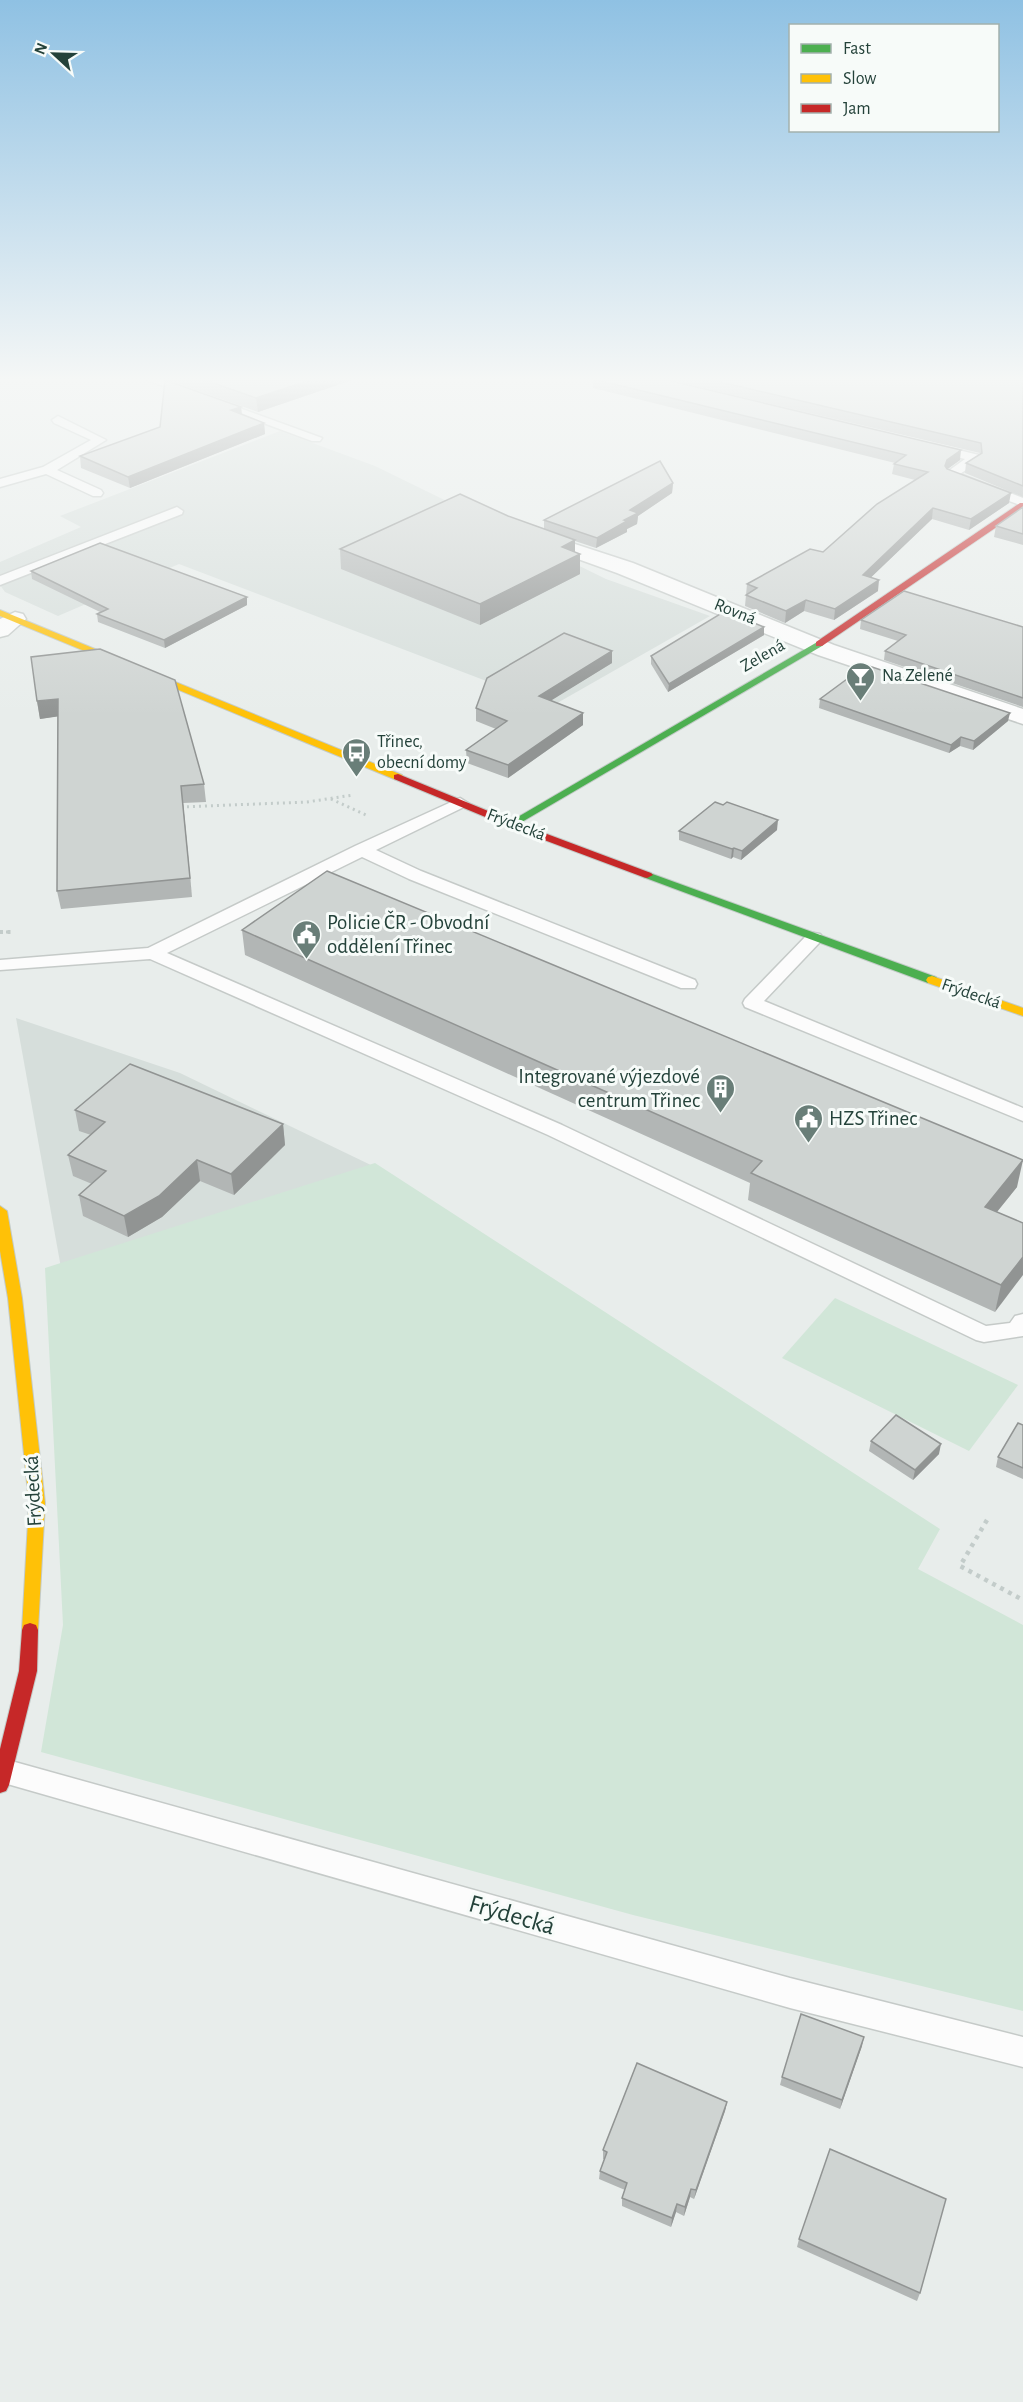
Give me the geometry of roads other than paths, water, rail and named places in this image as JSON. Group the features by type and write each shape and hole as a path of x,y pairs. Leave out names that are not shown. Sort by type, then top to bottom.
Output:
{"street":[{"name":"Zelená","path":"511,824 817,645 1023,504"},
{"name":"Rovná","path":"516,530 625,568 817,645 1023,717"},
{"name":"Frýdecká","path":"5,621 511,824 814,938 1023,1012"},
{"name":"Frýdecká","path":"0,1211 15,1298 37,1503 28,1671 2,1778"}],"lane":[{"path":"993,492 1023,504"},
{"path":"0,581 177,511"},
{"path":"0,965 152,953 460,803"},
{"path":"361,850 415,875 688,984"},
{"path":"814,938 752,1003 1023,1115"},
{"path":"152,953 555,1130 984,1334 1017,1330 1023,1322"},
{"name":"Frýdecká","path":"2,1778 790,1993 1023,2052"}],"place":[{"name":"Na Zelené","path":"861,702"},
{"name":"Třinec, obecní domy","path":"356,778"},
{"name":"Policie ČR - Obvodní oddělení Třinec","path":"306,960"},
{"name":"Integrované výjezdové centrum Třinec","path":"721,1114"},
{"name":"HZS Třinec","path":"808,1144"}]}
